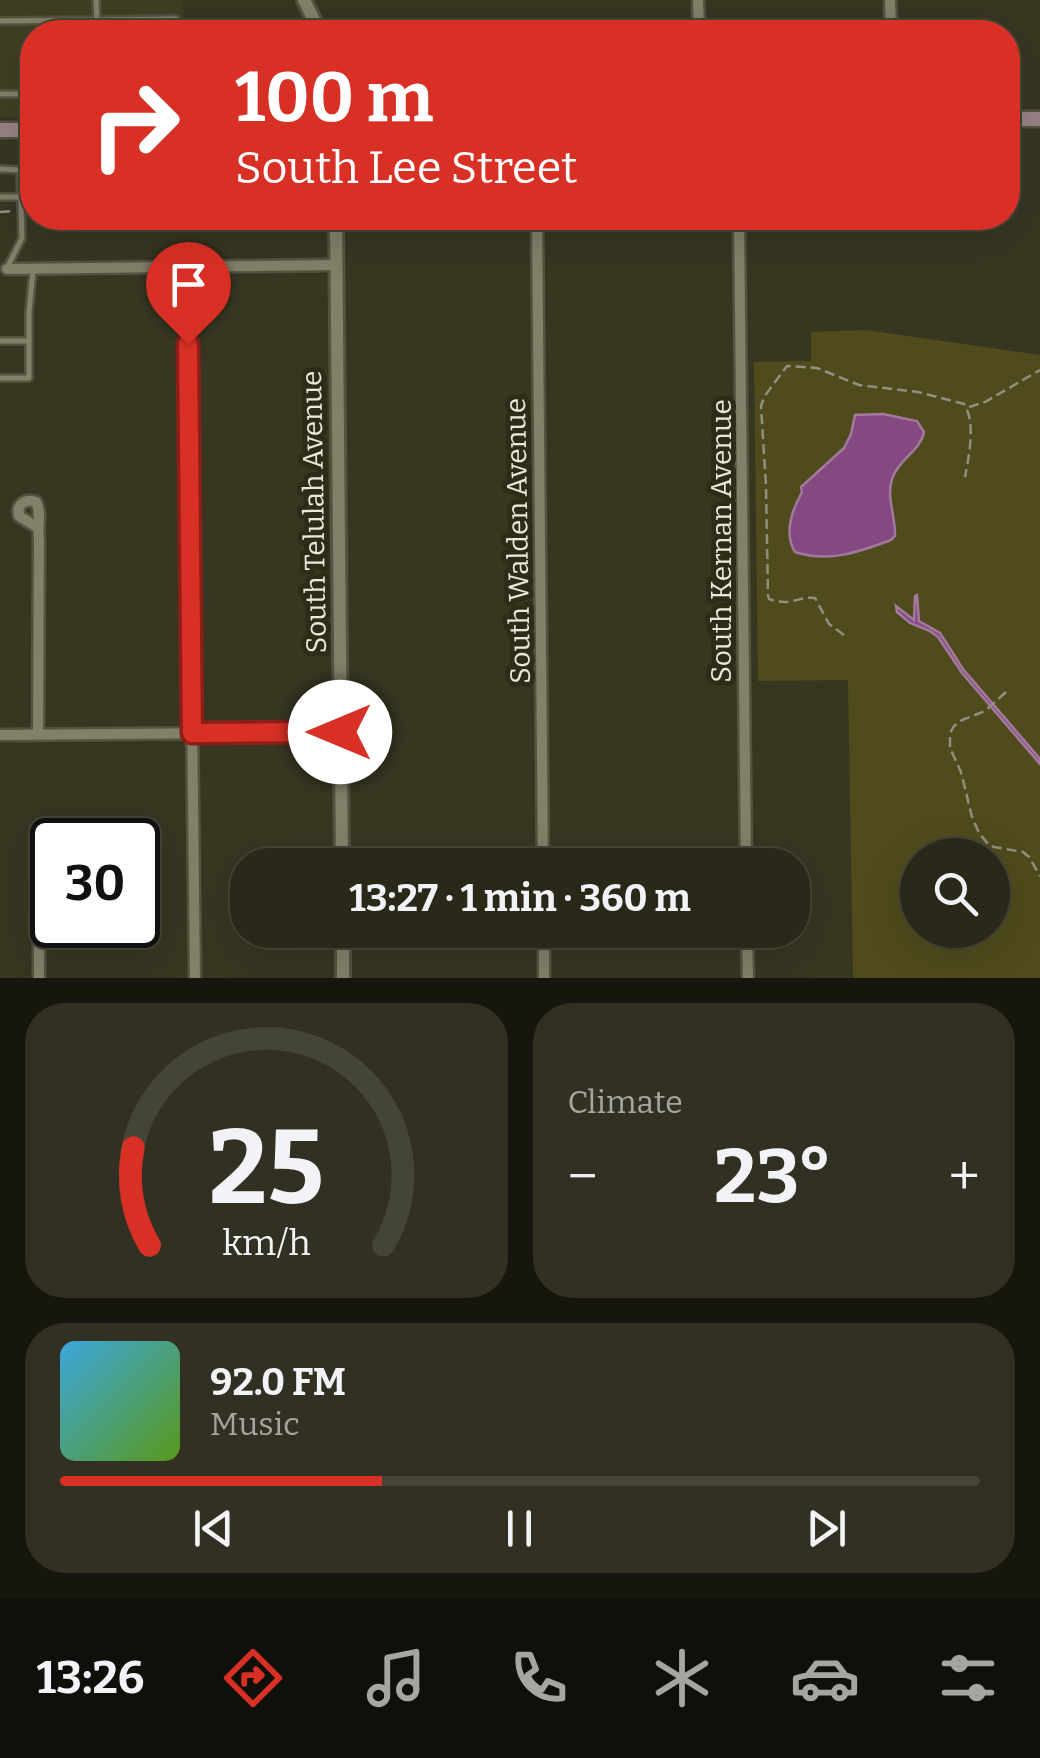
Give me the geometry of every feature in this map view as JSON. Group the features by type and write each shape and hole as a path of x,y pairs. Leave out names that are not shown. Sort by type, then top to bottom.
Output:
{"street":[{"name":"South Telulah Avenue","path":"336,230 342,848"},
{"name":"South Walden Avenue","path":"537,230 543,848"},
{"name":"South Kernan Avenue","path":"739,230 746,848"},
{"path":"6,269 336,265"},
{"path":"187,267 195,978"},
{"path":"37,527 38,734"},
{"path":"0,735 340,732"},
{"path":"40,948 40,978"},
{"path":"343,948 344,978"},
{"path":"544,948 544,978"},
{"path":"747,948 748,978"}],"lane":[{"path":"96,0 97,20 176,20"},
{"path":"6,269 22,238 22,230"},
{"path":"0,378 28,378 33,268"},
{"path":"0,341 29,340"}],"path":[{"path":"844,635 829,624 815,598 789,603 770,600 760,416 764,397 779,374 792,365 817,368 859,385 948,398 968,407 985,402 1040,370"},
{"path":"965,476 968,407"},
{"path":"1006,692 985,712 962,720 950,733 950,748 972,817 988,844 1023,852 1040,876"}],"shaded area":[{"path":"0,0 183,0 183,20 20,20 20,117 0,117"},
{"path":"866,330 1040,355 1040,978 853,978 848,680 758,681 754,362 811,361 811,332"},
{"path":"883,414 917,421 924,432 892,479 895,536 844,555 795,552 790,530 801,487 844,448 855,415"},
{"path":"917,595 919,621 940,633 963,669 1040,759 1040,764 962,673 938,637 897,612 896,606 914,620"}],"route":[{"path":"188,344 192,733 340,732"}]}
